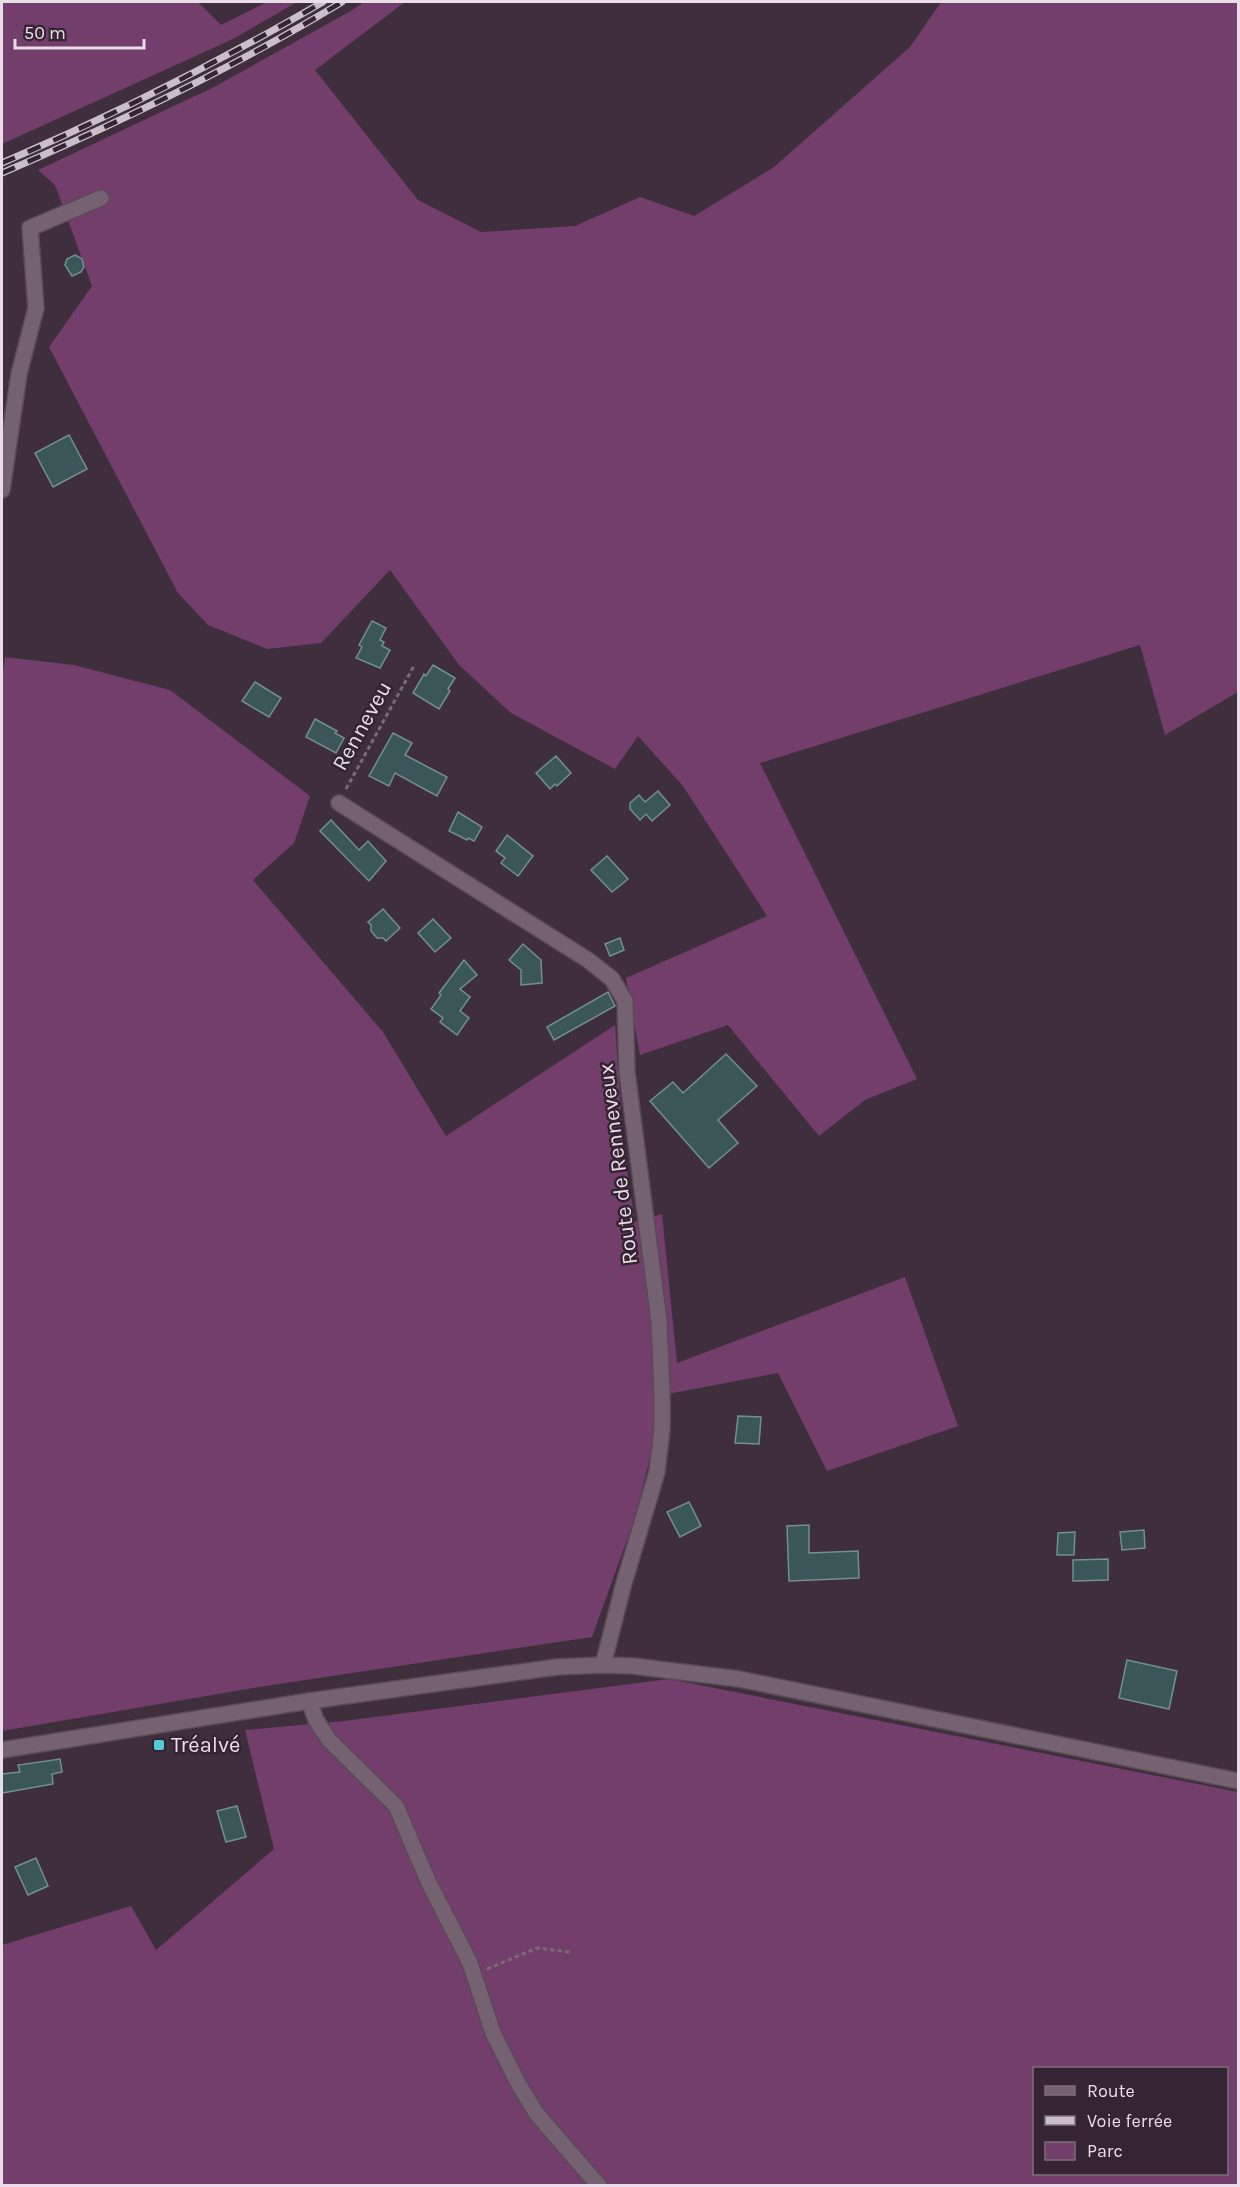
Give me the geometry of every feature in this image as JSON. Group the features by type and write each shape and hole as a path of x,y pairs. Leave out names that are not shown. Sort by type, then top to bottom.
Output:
{"street":[{"path":"2,490 19,374 36,308 30,228 101,198"},
{"name":"Route de Renneveux","path":"339,803 588,960 612,979 625,1001 627,1072 659,1321 662,1429 657,1472 624,1583 603,1665"},
{"path":"2,1750 309,1701 557,1667 603,1665 683,1671 739,1679 1239,1781"},
{"path":"309,1701 316,1720 329,1740 396,1806 428,1881 474,1974 493,2033 518,2084 536,2113 599,2186"}],"path":[{"name":"Renneveu","path":"339,803 415,664"},
{"path":"474,1974 537,1948 570,1952"}],"green space":[{"path":"2,2 198,2 221,25 267,2 297,2 233,39 2,144"},
{"path":"364,2 405,2 315,70 418,200 481,232 575,226 640,197 694,216 774,167 910,47 941,2 1238,2 1238,692 1165,735 1140,645 760,763 917,1079 865,1100 819,1136 728,1025 640,1055 626,978 767,916 683,786 638,736 615,769 511,713 459,665 390,570 321,643 267,649 208,625 178,593 49,347 92,286 55,185 38,170 214,87"},
{"path":"5,657 74,665 170,690 310,796 294,843 253,880 383,1032 446,1136 615,1025 623,1143 635,1222 662,1214 677,1363 905,1277 958,1426 827,1471 778,1373 657,1396 652,1450 636,1515 592,1637 259,1687 2,1731 2,676"},
{"path":"669,1679 1238,1792 1238,2185 2,2185 2,1945 131,1906 156,1950 274,1849 245,1730 344,1721"}],"building":[{"path":"75,255 82,259 84,267 81,272 72,276 65,265 67,259"},
{"path":"69,435 87,469 53,487 35,453"},
{"path":"372,621 386,628 380,640 384,642 382,646 390,650 380,668 356,658 362,647 359,645"},
{"path":"433,665 455,678 439,709 413,693 424,674 426,676"},
{"path":"255,682 281,698 269,717 242,701"},
{"path":"315,719 337,731 335,733 344,738 336,753 306,737"},
{"path":"393,733 412,743 405,755 447,777 437,796 395,773 389,786 369,776"},
{"path":"556,756 571,773 557,786 555,784 550,789 536,773"},
{"path":"658,791 670,805 652,821 646,814 640,820 630,809 630,803 639,795 645,802"},
{"path":"458,812 482,827 474,841 449,831"},
{"path":"331,820 359,850 368,841 386,861 369,881 320,831"},
{"path":"507,835 533,856 518,876 501,863 505,858 496,851"},
{"path":"607,856 628,879 612,892 591,870"},
{"path":"383,909 400,928 386,941 383,938 377,938 368,922"},
{"path":"433,919 451,938 435,952 418,933"},
{"path":"620,938 624,950 610,956 605,944"},
{"path":"523,944 541,960 542,983 521,985 521,970 509,960"},
{"path":"464,960 477,975 460,989 470,997 460,1011 469,1018 457,1035 440,1022 443,1018 431,1009 441,995 439,993"},
{"path":"608,992 615,1006 554,1040 547,1027"},
{"path":"726,1054 757,1086 718,1120 738,1143 709,1168 650,1101 673,1082 683,1093"},
{"path":"738,1416 761,1417 759,1444 735,1443"},
{"path":"689,1502 701,1526 680,1537 667,1512"},
{"path":"809,1525 809,1553 858,1551 859,1578 789,1581 787,1526"},
{"path":"1144,1530 1145,1548 1122,1550 1120,1532"},
{"path":"1075,1532 1074,1555 1057,1555 1058,1533"},
{"path":"1108,1559 1108,1580 1073,1581 1073,1560"},
{"path":"1127,1660 1177,1671 1169,1709 1119,1698"},
{"path":"60,1759 62,1772 52,1774 53,1784 2,1793 2,1774 20,1772 18,1765"},
{"path":"237,1806 246,1837 226,1842 217,1811"},
{"path":"36,1858 48,1886 28,1895 15,1867"}],"railway":[{"path":"2,163 165,87 323,2"},
{"path":"2,173 175,94 259,50 342,2"}],"place":[{"name":"Tréalvé","path":"159,1745"}]}
